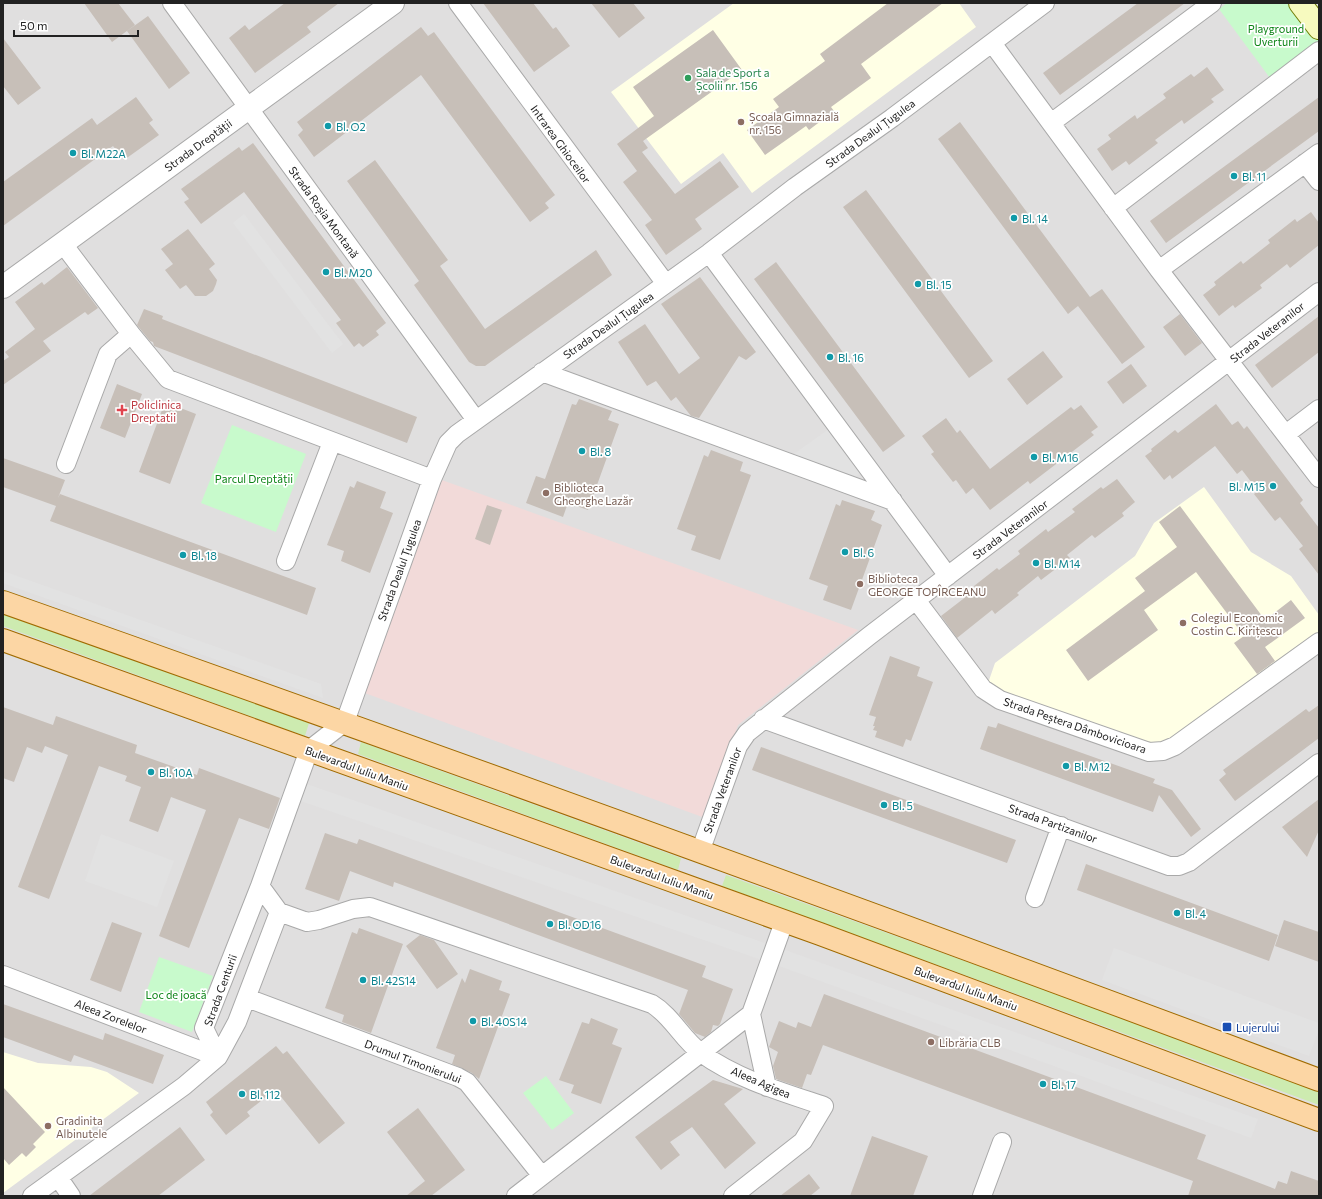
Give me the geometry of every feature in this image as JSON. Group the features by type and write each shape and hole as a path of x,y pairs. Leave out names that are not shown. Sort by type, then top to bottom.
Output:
{"main road":[{"path":"1300,3 1319,28"},
{"path":"3,602 344,722 1010,964 1319,1080"},
{"name":"Bulevardul Iuliu Maniu","path":"3,640 784,922 1319,1120"}],"street":[{"name":"Strada Roșia Montană","path":"172,3 476,420"},
{"name":"Strada Dreptății","path":"3,287 393,3"},
{"name":"Intrarea Ghioceilor","path":"458,3 666,284"},
{"name":"Strada Dealul Țugulea","path":"344,722 432,479 448,444 476,420 709,253 795,187 1045,3"},
{"path":"1051,123 1212,3"},
{"path":"992,43 1159,270 1319,478"},
{"path":"1113,208 1319,51"},
{"path":"1159,270 1312,158 1319,181"},
{"path":"63,244 131,334 168,378 432,479"},
{"path":"709,253 948,576"},
{"name":"Strada Veteranilor","path":"700,852 741,739 764,719 916,600 1319,292"},
{"path":"66,464 108,354 131,334"},
{"path":"542,372 893,501"},
{"path":"1286,434 1319,409"},
{"path":"286,561 332,442"},
{"name":"Strada Peștera Dâmbovicioara","path":"916,600 983,688 1000,700 1149,752 1163,751 1175,746 1319,642"},
{"name":"Strada Partizanilor","path":"764,719 1169,866 1179,866 1189,862 1319,763"},
{"path":"309,750 344,722"},
{"name":"Strada Centurii","path":"218,1057 204,1028 260,886 309,750"},
{"path":"1035,898 1060,826"},
{"path":"32,1196 184,1086 218,1057 230,1038 247,998 279,912 260,886"},
{"name":"Aleea Agigea","path":"279,912 307,922 319,920 352,909 370,907 652,1004 662,1010 685,1040 701,1053 728,1069 767,1087 824,1106 803,1141 733,1196"},
{"path":"767,1087 751,1014 784,922"},
{"name":"Aleea Zorelelor","path":"3,975 218,1057"},
{"name":"Drumul Timonierului","path":"247,998 450,1074 467,1082 542,1176"},
{"path":"516,1196 751,1014"},
{"path":"982,1196 1002,1142"},
{"path":"58,1178 71,1196"}],"shaded area":[{"path":"3,3 1319,3 1319,1196 3,1196"},
{"name":"Școala Gimnazială nr. 156","path":"734,3 959,3 976,27 752,193 723,153 681,184 611,92"},
{"path":"244,214 343,344 332,353 233,223"},
{"path":"836,424 868,467 846,484 784,461"},
{"path":"439,479 858,630 738,725 705,818 362,692"},
{"name":"Colegiul Economic Costin C. Kirițescu","path":"1204,487 1251,552 1291,576 1319,615 1319,632 1177,739 1153,746 987,686 995,663 1135,556 1154,523"},
{"path":"3,571 321,684 323,698 3,583"},
{"path":"298,781 788,951 1258,1119 1251,1138 782,967 292,798"},
{"path":"101,834 174,861 157,907 85,881"},
{"path":"1114,948 1319,1023 1319,1030 1309,1056 1102,980"},
{"name":"Gradinita Albinutele","path":"3,1052 38,1063 91,1067 107,1072 139,1093 3,1193"}],"green space":[{"name":"Playground Uverturii","path":"1227,3 1292,3 1319,41 1270,78 1219,9"},
{"name":"Parcul Dreptății","path":"232,425 306,454 276,532 201,503"},
{"path":"3,611 309,723 305,736 3,626"},
{"path":"361,742 681,858 678,870 358,754"},
{"path":"726,875 1148,1027 1319,1091 1319,1105 722,886"},
{"name":"Loc de joacă","path":"159,957 213,976 192,1032 139,1012"},
{"path":"546,1076 574,1113 552,1130 523,1093"}],"building":[{"path":"84,3 118,3 135,25 112,42"},
{"path":"285,3 339,3 307,27 311,32 255,73 229,38 245,25 249,30"},
{"path":"483,3 533,3 553,29 556,27 570,46 534,72"},
{"path":"591,3 633,3 645,18 619,38"},
{"path":"888,3 943,3 861,64 871,78 831,107 834,111 809,130 806,126 765,155 747,130 779,107 773,99 825,61 820,54"},
{"path":"1138,3 1185,3 1060,95 1043,73"},
{"path":"148,16 190,73 169,89 127,31"},
{"name":"Bl. O2","path":"421,27 428,36 434,32 555,195 545,203 549,208 530,222 421,75 314,157 298,135 303,130 297,122"},
{"path":"713,30 742,70 643,141 648,148 642,152 675,194 720,161 739,187 695,219 702,229 666,255 645,225 652,220 623,182 637,171 617,144 654,116 633,87"},
{"path":"3,38 41,88 18,105 3,86"},
{"path":"1207,67 1224,90 1211,99 1214,102 1184,124 1182,120 1155,140 1158,143 1129,165 1126,161 1112,171 1097,149 1111,139 1108,135 1135,115 1137,119 1166,98 1163,94 1191,74 1194,77"},
{"name":"Bl. M22A","path":"136,97 153,120 149,123 159,135 124,160 113,146 3,226 3,182 92,118 97,125"},
{"name":"Bl. 11","path":"1319,97 1319,131 1166,243 1150,221"},
{"name":"Bl. 14","path":"960,122 1090,297 1102,289 1145,347 1122,364 1078,306 1068,314 938,139"},
{"name":"Bl. M20","path":"253,143 386,323 376,331 379,335 363,347 359,343 354,347 336,323 341,320 244,192 201,224 184,202 189,199 181,189 239,147 242,151"},
{"path":"375,160 448,260 440,266 485,329 596,250 612,275 485,366 476,366 469,362 414,285 419,281 347,181"},
{"name":"Bl. 15","path":"866,190 993,361 969,378 843,207"},
{"path":"1311,212 1319,223 1319,245 1290,268 1287,264 1260,285 1262,288 1235,308 1233,305 1219,316 1203,295 1216,285 1214,282 1241,261 1243,264 1270,243 1268,240 1295,219 1297,222"},
{"path":"188,229 215,264 209,269 217,280 216,284 213,291 206,296 195,296 186,285 180,289 165,270 173,264 161,249"},
{"name":"Bl. 16","path":"776,262 905,436 883,452 754,279"},
{"path":"67,267 98,308 88,315 85,312 43,341 51,351 3,385 3,361 9,357 5,352 35,329 15,302 42,282 44,285"},
{"path":"700,277 756,352 746,360 739,356 699,418 691,416 676,397 671,401 656,381 647,386 618,342 645,324 679,374 700,358 661,304"},
{"path":"144,309 163,316 162,319 417,417 407,443 154,346 153,342 150,341 137,325"},
{"path":"1180,314 1202,343 1185,356 1163,327"},
{"path":"1319,316 1319,352 1272,388 1255,365"},
{"path":"1043,351 1063,377 1027,405 1007,379"},
{"path":"1131,364 1147,386 1123,404 1107,382"},
{"name":"Policlinica Dreptatii","path":"117,384 142,394 125,438 100,428"},
{"name":"Bl. 8","path":"579,399 612,411 608,420 619,424 588,510 568,503 563,517 526,503 536,476 545,479 572,404 576,405"},
{"path":"165,402 196,414 170,484 139,472"},
{"name":"Bl. M15","path":"1216,404 1232,425 1238,421 1244,429 1247,426 1303,500 1300,503 1319,528 1319,575 1299,549 1303,546 1280,517 1275,521 1254,494 1258,491 1242,470 1237,474 1215,446 1172,479 1170,475 1164,480 1145,456 1152,451 1151,449 1175,430 1178,433"},
{"name":"Bl. M16","path":"1081,405 1098,427 1091,432 1094,435 1030,484 1028,481 990,510 973,488 966,494 956,480 953,482 931,454 934,452 922,436 946,418 957,433 960,430 990,469 1071,407 1074,410"},
{"path":"711,450 743,462 740,471 751,475 720,560 691,550 696,536 677,529 704,455 708,457"},
{"name":"Bl. 18","path":"3,458 65,480 58,498 60,494 316,588 307,615 50,521 56,506 3,487"},
{"name":"Bl. M14","path":"1117,479 1135,502 1122,513 1124,516 1095,538 1092,535 1067,555 1070,558 1041,580 1038,576 1017,593 1019,595 995,614 992,610 957,638 941,616 976,589 974,586 997,568 999,570 1020,554 1018,551 1046,529 1048,532 1075,512 1072,509 1101,487 1103,489"},
{"path":"357,481 386,492 380,508 393,513 370,573 341,561 344,551 327,545 350,486 354,488"},
{"name":"Bl. 6","path":"842,500 875,511 871,520 882,525 851,610 823,600 828,586 809,579 836,504 840,506"},
{"path":"487,505 502,510 490,545 475,539"},
{"path":"1180,506 1265,620 1291,600 1305,618 1265,647 1275,661 1257,674 1234,643 1244,636 1196,572 1144,610 1158,630 1088,681 1066,650 1145,591 1135,578 1177,547 1159,522"},
{"path":"890,656 920,667 917,676 933,682 911,741 906,739 903,747 875,737 877,731 873,730 875,726 873,726 876,717 869,715"},
{"path":"1319,705 1319,738 1235,801 1219,780 1226,774 1223,770 1306,709 1309,712"},
{"path":"3,707 53,725 56,716 137,745 135,753 197,775 199,768 280,798 269,829 239,818 189,948 159,936 206,810 171,797 158,832 129,821 141,787 125,781 127,776 99,766 49,899 18,887 68,755 45,746 42,753 27,747 14,782 3,778"},
{"name":"Bl. M12","path":"998,723 1155,779 1153,783 1172,790 1201,829 1191,837 1159,795 1153,812 980,749 988,726 996,728"},
{"name":"Bl. 5","path":"761,747 1016,840 1007,863 752,770"},
{"path":"1319,799 1319,830 1307,857 1282,827"},
{"name":"Bl. OD16","path":"325,833 357,844 359,839 706,966 702,977 733,989 720,1024 718,1026 713,1025 711,1032 705,1037 695,1033 679,1014 688,990 394,882 393,887 350,871 339,901 305,889"},
{"name":"Bl. 4","path":"1086,864 1278,935 1269,961 1077,890"},
{"path":"1284,920 1319,932 1319,962 1275,946"},
{"path":"112,922 142,933 121,992 90,980"},
{"name":"Bl. 42S14","path":"359,928 403,944 371,1033 342,1022 344,1015 325,1008 352,932 357,934"},
{"path":"420,935 434,940 458,974 437,989 406,946"},
{"name":"Bl. 40S14","path":"470,969 502,981 499,990 510,994 479,1079 472,1073 452,1064 455,1055 436,1048 462,978 465,983"},
{"name":"Bl. 17","path":"824,994 1206,1135 1197,1159 1275,1189 1278,1181 1287,1184 1291,1171 1319,1181 1319,1196 1188,1196 1193,1181 823,1045 811,1075 807,1074 802,1088 776,1079 773,1066 778,1052 769,1047 779,1021 796,1028 798,1022 811,1027"},
{"path":"3,1004 103,1040 105,1033 164,1055 153,1084 74,1055 71,1062 3,1037"},
{"path":"591,1018 618,1029 612,1044 622,1048 601,1104 571,1093 574,1085 559,1080 582,1022 589,1024"},
{"name":"Bl. 112","path":"276,1046 283,1054 287,1051 345,1123 319,1144 278,1093 275,1095 272,1092 247,1112 250,1116 226,1135 210,1115 213,1112 206,1102"},
{"path":"713,1080 743,1089 724,1104 756,1143 725,1169 692,1127 670,1142 680,1155 661,1170 635,1137"},
{"path":"3,1087 45,1132 33,1144 36,1147 26,1157 22,1153 9,1165 3,1158"},
{"path":"418,1108 465,1170 431,1196 406,1196 425,1181 387,1132"},
{"path":"180,1127 205,1160 158,1196 89,1196"},
{"path":"872,1136 928,1156 913,1196 850,1196"},
{"path":"809,1174 820,1188 810,1196 780,1196"}],"place":[{"name":"Sala de Sport a Școlii nr. 156","path":"688,78"},
{"name":"Școala Gimnazială nr. 156","path":"741,122"},
{"name":"Bl. O2","path":"328,126"},
{"name":"Bl. M22A","path":"73,153"},
{"name":"Bl. 11","path":"1234,176"},
{"name":"Bl. 14","path":"1014,218"},
{"name":"Bl. M20","path":"326,272"},
{"name":"Bl. 15","path":"918,284"},
{"name":"Bl. 16","path":"830,357"},
{"name":"Policlinica Dreptatii","path":"122,410"},
{"name":"Bl. 8","path":"582,451"},
{"name":"Bl. M16","path":"1034,457"},
{"name":"Bl. M15","path":"1273,486"},
{"name":"Biblioteca Gheorghe Lazăr","path":"546,493"},
{"name":"Bl. 6","path":"845,552"},
{"name":"Bl. 18","path":"183,555"},
{"name":"Bl. M14","path":"1036,563"},
{"name":"Biblioteca GEORGE TOPÎRCEANU","path":"860,584"},
{"name":"Colegiul Economic Costin C. Kirițescu","path":"1183,623"},
{"name":"Bl. M12","path":"1066,766"},
{"name":"Bl. 10A","path":"151,772"},
{"name":"Bl. 5","path":"884,805"},
{"name":"Bl. 4","path":"1177,913"},
{"name":"Bl. OD16","path":"550,924"},
{"name":"Bl. 42S14","path":"363,980"},
{"name":"Bl. 40S14","path":"473,1021"},
{"name":"Lujerului","path":"1227,1027"},
{"name":"Librăria CLB","path":"931,1042"},
{"name":"Bl. 17","path":"1043,1084"},
{"name":"Bl. 112","path":"242,1094"},
{"name":"Gradinita Albinutele","path":"48,1126"}]}
